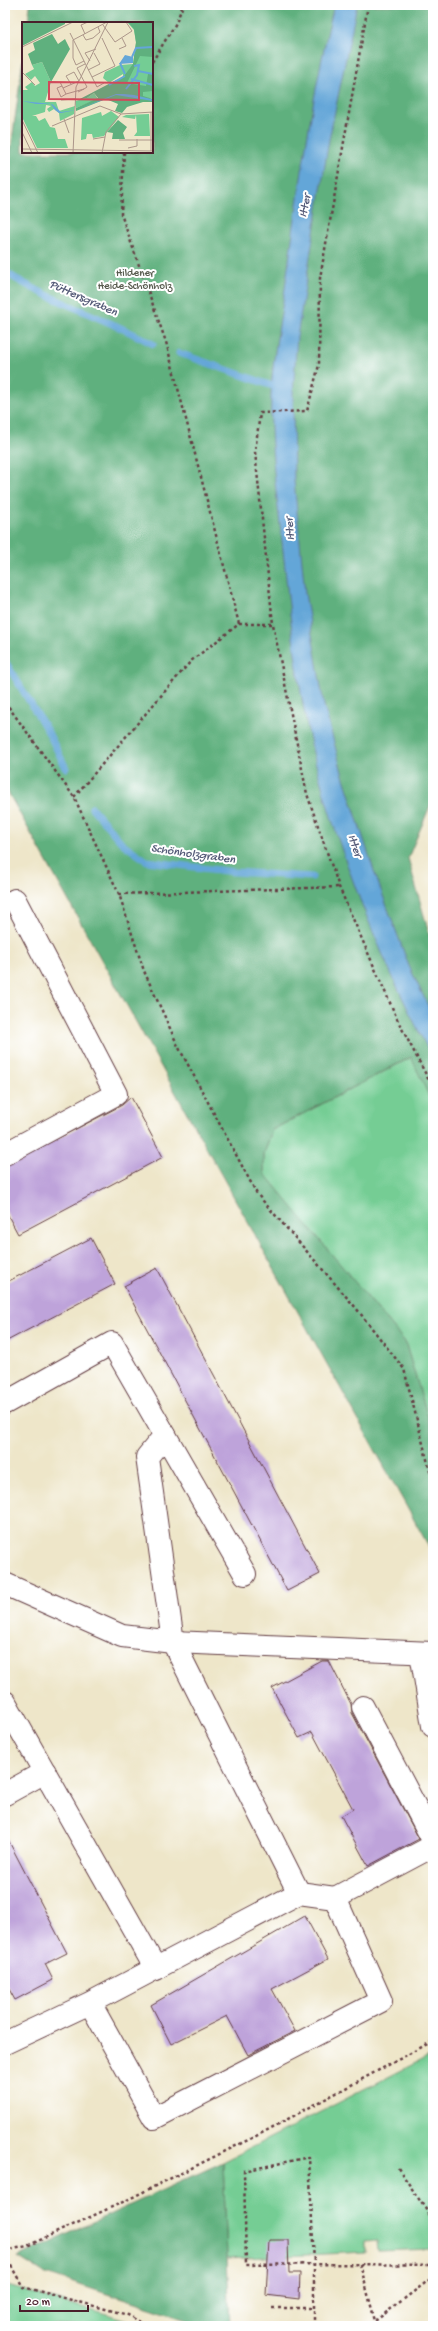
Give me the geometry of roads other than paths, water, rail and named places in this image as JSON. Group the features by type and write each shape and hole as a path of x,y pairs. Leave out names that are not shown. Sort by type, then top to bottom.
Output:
{"lane":[{"path":"5,1154 116,1094 15,900"},
{"path":"5,1403 112,1343 244,1574"},
{"path":"164,1435 147,1457 173,1642 299,1893"},
{"path":"5,1584 122,1636 173,1642 427,1653 433,1726"},
{"path":"5,1702 156,1969"},
{"path":"363,1707 433,1840"},
{"path":"5,1794 45,1772"},
{"path":"5,2043 90,2003 299,1893 334,1898 433,1846"},
{"path":"90,2003 154,2118 382,2001 334,1898"}],"water":[{"name":"Itter","path":"334,5 357,5 329,140 297,337 293,395 294,480 305,593 324,705 342,772 375,874 409,966 433,1016 433,1059 399,991 368,921 342,849 319,776 306,721 296,664 274,471 271,432 271,392 274,362 307,139 319,72"}],"waterway":[{"name":"Püttersgraben","path":"5,272 59,301 135,334 153,344"},
{"name":"Püttersgraben","path":"179,353 281,389"},
{"name":"Schönholzgraben","path":"5,661 48,732 66,768"},
{"name":"Schönholzgraben","path":"92,808 122,843 147,861 234,872 312,877"}],"park label":[{"name":"Hildener Heide-Schönholz","path":"135,280"}]}
